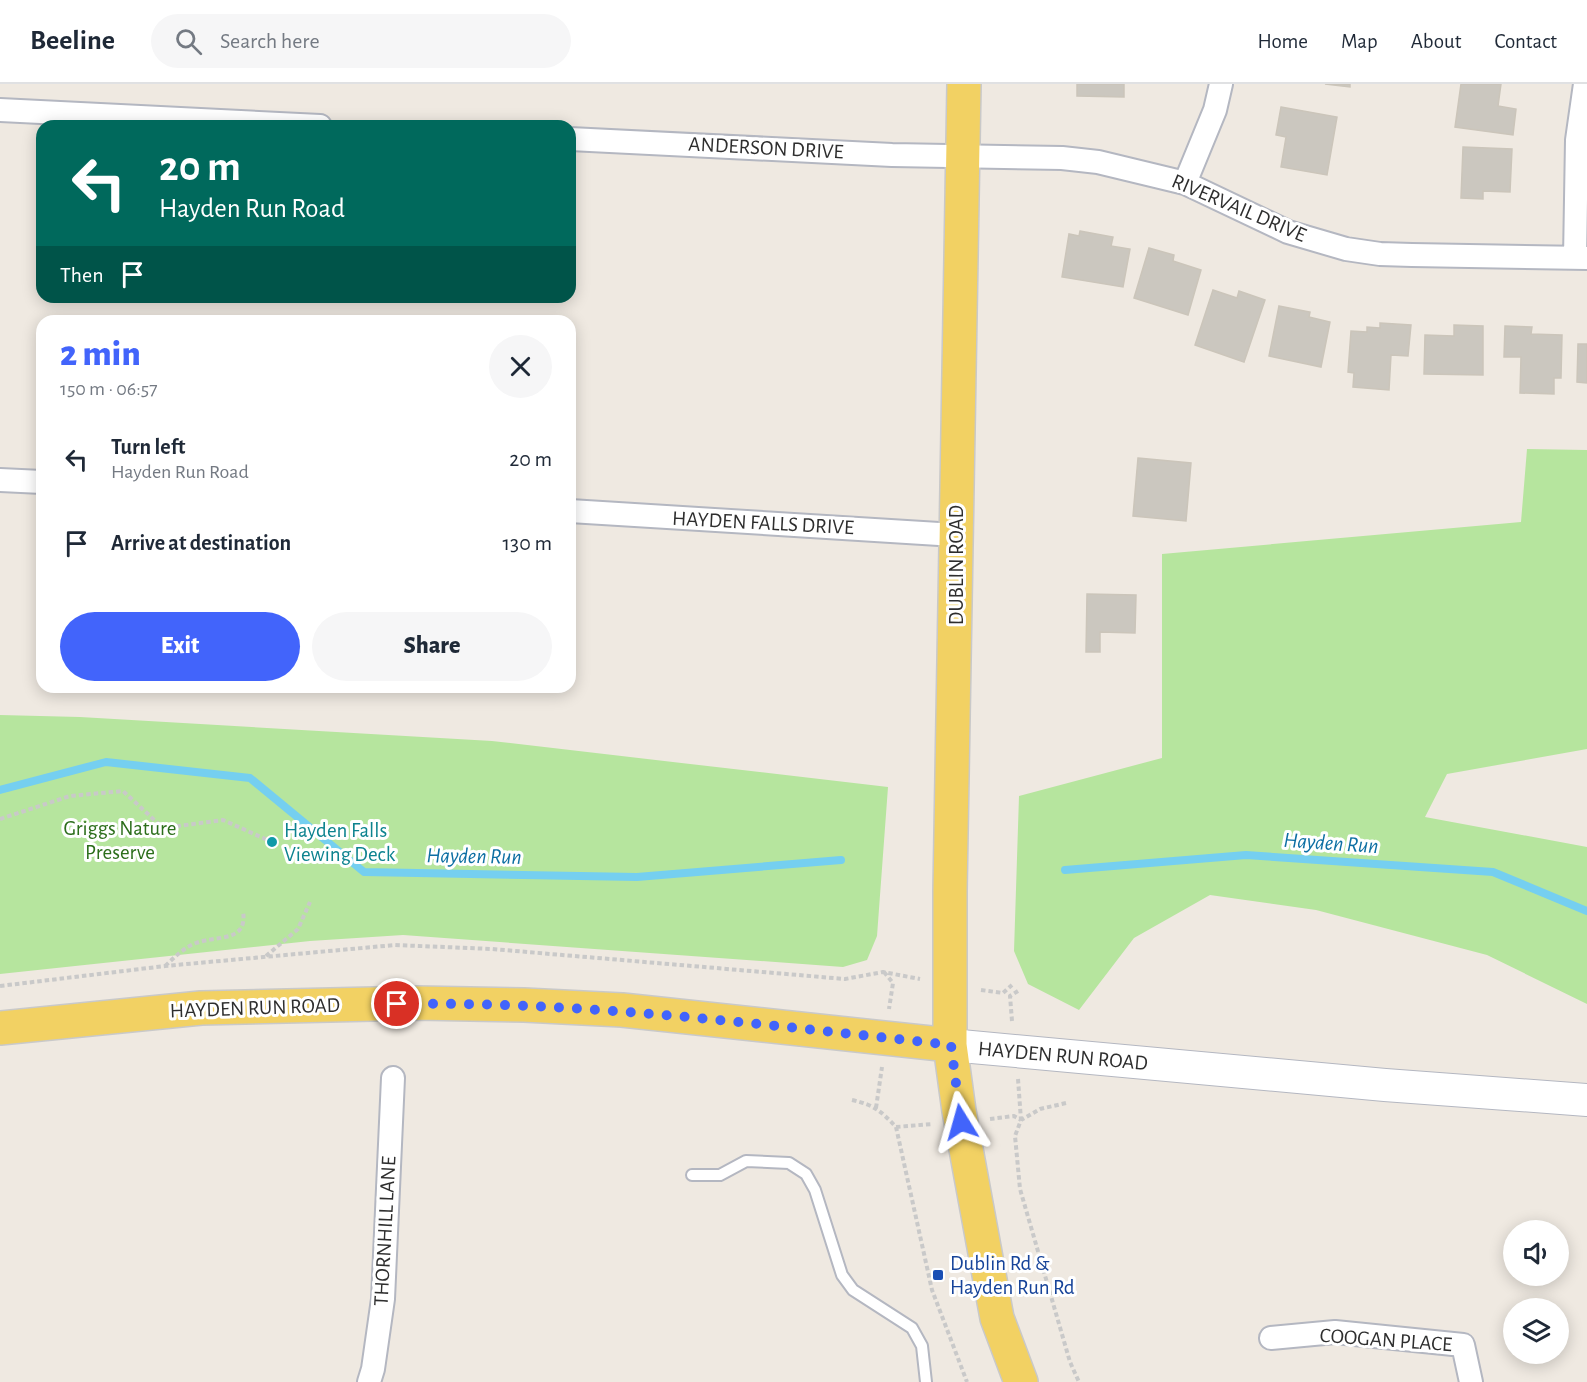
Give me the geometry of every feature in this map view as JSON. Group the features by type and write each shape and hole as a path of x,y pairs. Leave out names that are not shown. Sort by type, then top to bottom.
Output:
{"main road":[{"name":"DUBLIN ROAD","path":"964,84 950,891 951,1045 959,1111 997,1318 1021,1382"},
{"name":"HAYDEN RUN ROAD","path":"0,1028 201,1008 338,1004 477,1004 622,1010 951,1045 1385,1085 1587,1100"}],"street":[{"path":"1185,183 1215,110 1221,84"},
{"path":"1581,258 1577,140 1585,84"},
{"path":"0,110 200,120"},
{"name":"ANDERSON DRIVE","path":"576,139 892,155 963,156"},
{"name":"RIVERVAIL DRIVE","path":"963,156 1062,158 1098,162 1185,183 1288,232 1346,249 1380,254 1581,258"},
{"path":"0,480 36,482"},
{"name":"HAYDEN FALLS DRIVE","path":"576,512 955,535"},
{"name":"THORNHILL LANE","path":"369,1382 383,1299 393,1078"},
{"name":"COOGAN PLACE","path":"1271,1338 1335,1332 1463,1345 1471,1382"}],"lane":[{"path":"692,1175 720,1175 746,1161 789,1163 806,1174 815,1190 842,1275 853,1290 912,1328 922,1346 926,1382"}],"path":[{"path":"0,819 70,796 123,791 163,828 223,820 272,842"},
{"path":"265,956 297,929 310,902"},
{"path":"165,966 182,950 198,942 233,935 241,930 245,922 243,911"},
{"path":"0,986 165,966 395,945 492,949 846,980 883,972"},
{"path":"852,1100 867,1103 881,1111 896,1127 932,1290 967,1382"},
{"path":"1066,1103 1040,1109 1022,1120 1015,1136 1020,1189 1070,1362 1079,1382"}],"green space":[{"path":"1527,449 1587,450 1587,749 1447,774 1425,817 1587,847 1587,1004 1487,955 1316,910 1210,895 1134,938 1079,1010 1028,984 1014,951 1019,796 1162,758 1162,554 1521,522"},
{"name":"Griggs Nature Preserve","path":"0,715 80,717 492,741 888,787 877,936 867,960 843,967 403,935 310,941 0,974"}],"building":[{"path":"1077,84 1124,84 1124,97 1077,96"},
{"path":"1325,84 1350,84 1350,87"},
{"path":"1461,84 1501,84 1498,106 1516,109 1513,135 1455,127"},
{"path":"1281,107 1337,117 1327,175 1281,167 1286,137 1276,135"},
{"path":"1463,147 1512,149 1510,192 1483,191 1483,199 1461,198"},
{"path":"1080,231 1113,237 1111,246 1130,249 1123,287 1062,277 1069,234 1079,236"},
{"path":"1149,248 1174,255 1173,261 1201,270 1188,315 1134,298"},
{"path":"1213,290 1237,298 1239,291 1265,300 1244,362 1195,345"},
{"path":"1279,306 1310,312 1309,317 1330,322 1321,367 1269,356"},
{"path":"1380,323 1411,325 1408,356 1391,355 1389,390 1353,387 1354,373 1348,372 1351,331 1367,332 1367,327 1380,328"},
{"path":"1454,325 1483,326 1483,375 1424,374 1425,335 1454,336"},
{"path":"1505,326 1532,327 1531,334 1562,335 1561,378 1554,378 1554,394 1520,393 1521,357 1504,357"},
{"path":"1578,344 1587,344 1587,383 1577,382"},
{"path":"1138,458 1191,463 1186,521 1133,516"},
{"path":"1087,594 1136,595 1135,633 1100,632 1100,652 1086,652"}],"waterway":[{"name":"Hayden Run","path":"0,790 106,762 250,778 364,872 637,877 841,860"},
{"name":"Hayden Run","path":"1065,870 1246,855 1493,872 1587,911"}],"place":[{"name":"Hayden Falls Viewing Deck","path":"272,842"},
{"name":"Dublin Rd & Hayden Run Rd","path":"938,1275"}],"route":[{"path":"397,1004 524,1005 622,1010 951,1045 961,1122"}]}
